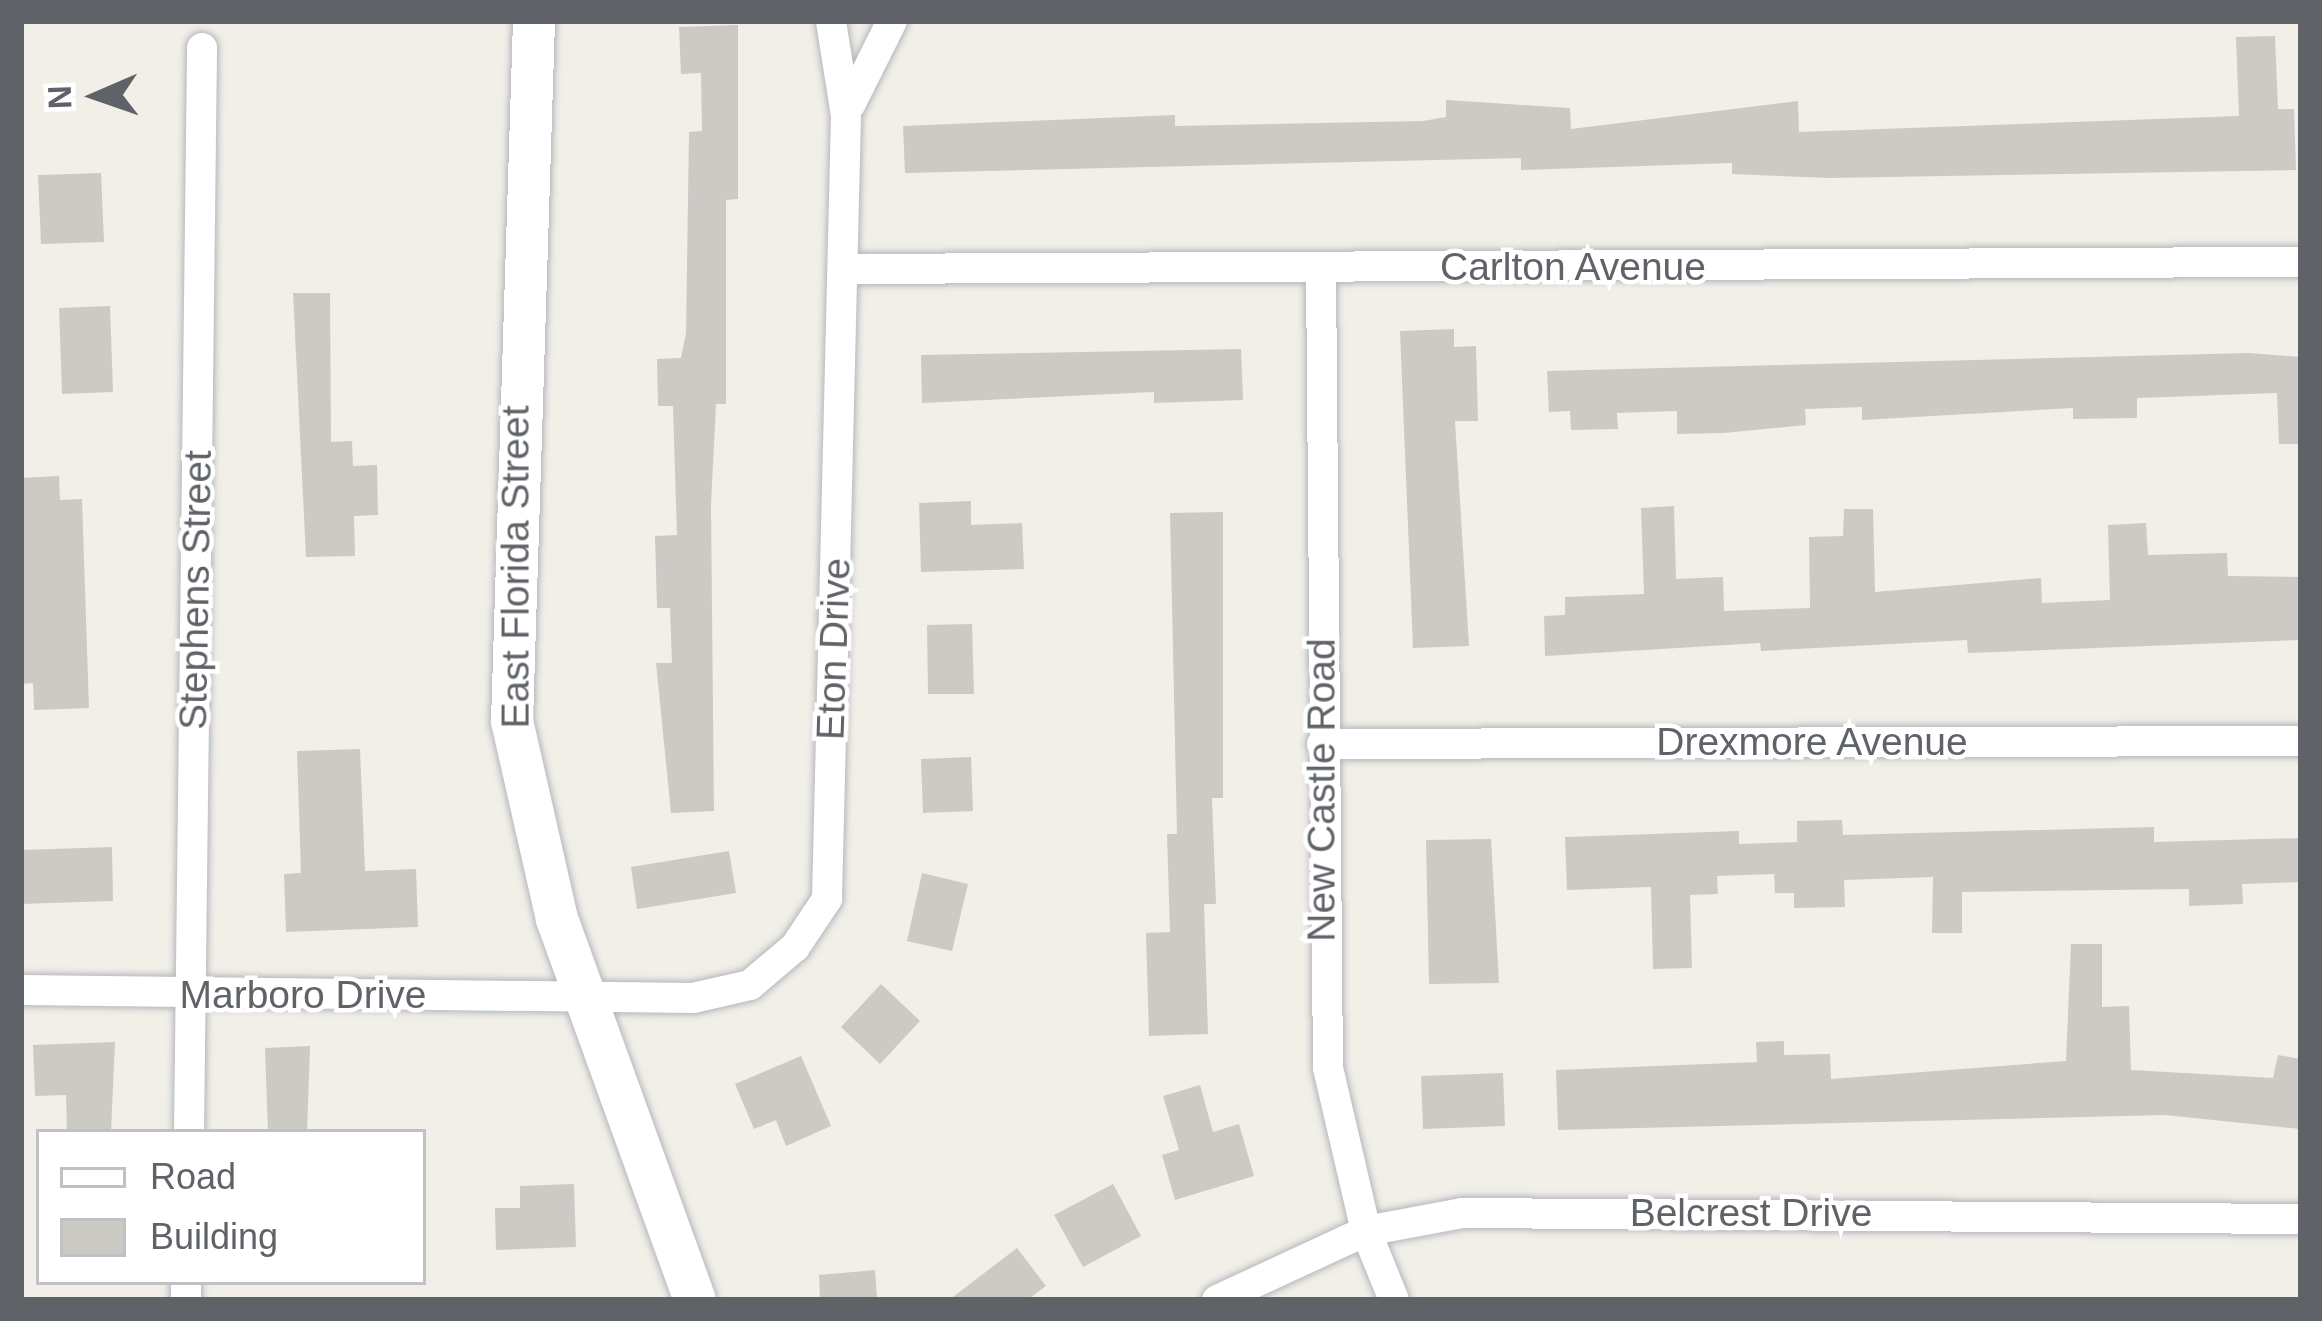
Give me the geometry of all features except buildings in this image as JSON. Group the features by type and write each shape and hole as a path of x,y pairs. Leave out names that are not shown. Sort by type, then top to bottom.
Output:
{"main road":[{"name":"East Florida Street","path":"533,39 512,721 531,830 585,997 695,1300"}],"street":[{"name":"Eton Drive","path":"585,997 693,998 749,986 827,898 846,116 831,21"},
{"name":"Eton Drive","path":"846,116 863,59 892,21"},
{"name":"Stephens Street","path":"189,1129 202,48"},
{"name":"Carlton Avenue","path":"844,268 2301,262"},
{"name":"New Castle Road","path":"1321,269 1328,1068 1366,1231 1394,1300"},
{"name":"Drexmore Avenue","path":"1322,744 2301,741"},
{"name":"Marboro Drive","path":"21,990 585,997"},
{"name":"Belcrest Drive","path":"1217,1300 1366,1231 1462,1213 2301,1220"}]}
